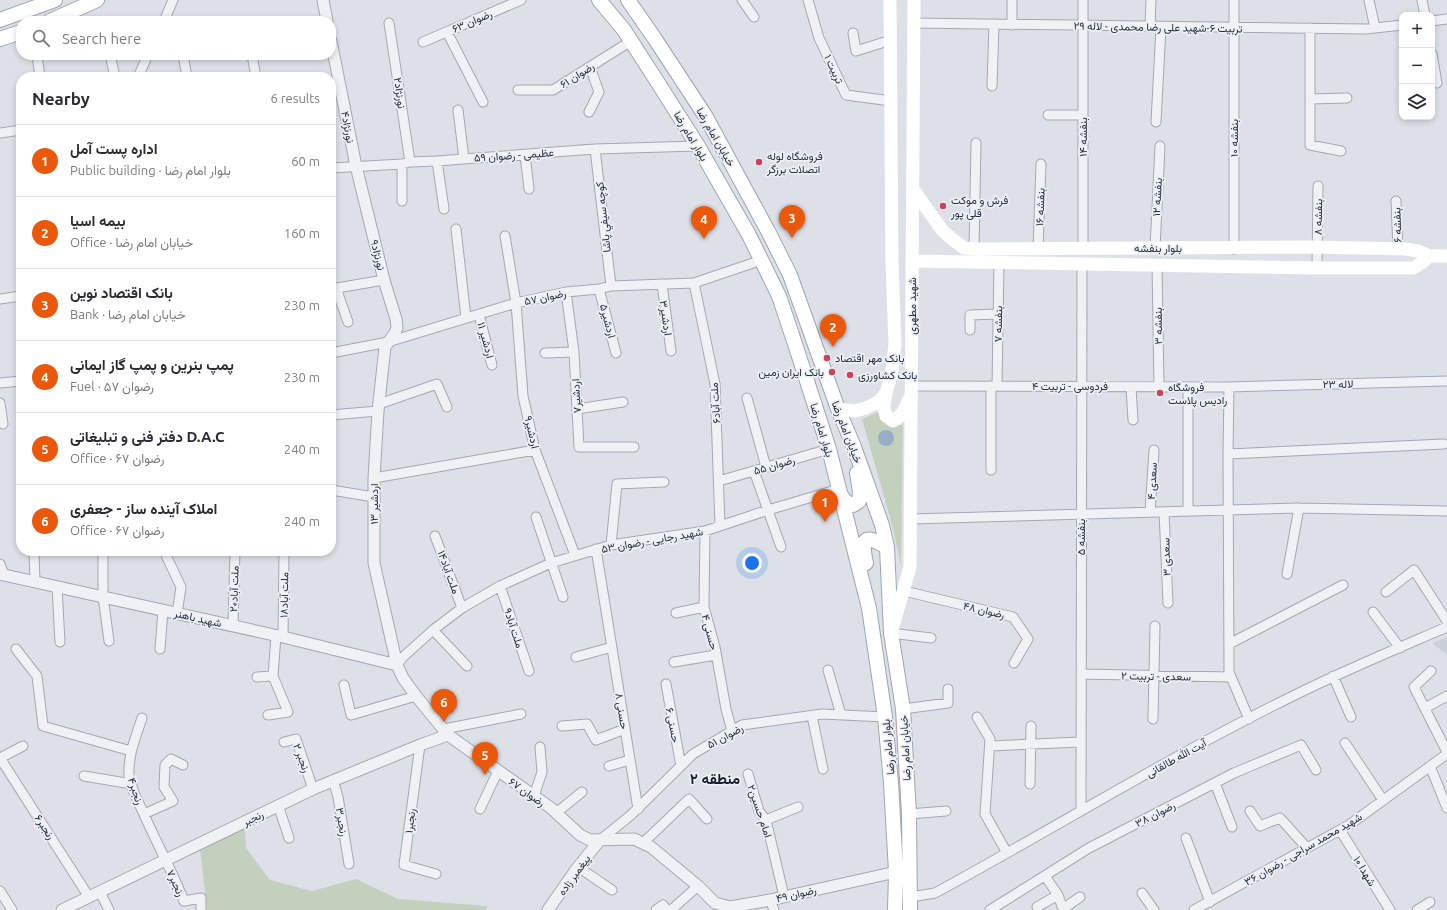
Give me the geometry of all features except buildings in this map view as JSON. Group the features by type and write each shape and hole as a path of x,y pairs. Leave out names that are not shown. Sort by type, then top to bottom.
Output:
{"main road":[{"path":"0,20 55,0"},
{"path":"61,16 97,0"},
{"name":"بلوار امام رضا","path":"599,0 630,41 698,146 762,260 779,296 829,449 868,608 885,717 891,783 896,872 895,910"},
{"name":"خیابان امام رضا","path":"628,0 706,117 790,275 838,409 854,447 882,525 887,547 891,633 904,708 909,814 910,904"},
{"name":"شهید مطهری","path":"890,0 892,263 895,345 892,376 886,393 884,408 886,416 893,421 899,418 904,412 911,389"},
{"name":"شهید مطهری","path":"891,633 910,567 914,0"},
{"path":"0,39 16,34"},
{"path":"891,164 913,164"},
{"name":"بلوار بنفشه","path":"913,189 942,230 964,248 1398,249 1418,251 1429,256 1447,256"},
{"name":"بلوار بنفشه","path":"912,261 1317,268 1413,268 1429,256"},
{"path":"838,409 855,411 866,408 878,402 886,393"},
{"path":"840,492 844,500 850,505 853,505 859,501 860,492 854,447"},
{"path":"868,608 870,591 868,569 863,546 864,542 867,539 872,539 887,547"}],"street":[{"path":"166,16 173,0"},
{"path":"323,0 326,16"},
{"name":"رضوان ۶۳","path":"423,42 508,3 521,0"},
{"path":"742,0 754,17"},
{"name":"تربیت ۱","path":"808,0 819,38 846,95 891,100"},
{"path":"1012,0 1012,25"},
{"name":"بنفشه ۱۴","path":"1083,0 1083,249"},
{"path":"1150,27 1151,0"},
{"name":"بنفشه ۱۰","path":"1234,0 1234,249"},
{"path":"1369,0 1376,28"},
{"path":"1422,0 1424,12"},
{"path":"1435,21 1447,19"},
{"name":"تربیت ۶-شهید علی رضا محمدی - لاله ۲۹","path":"914,23 1234,28 1376,28 1399,25"},
{"name":"نورنژاد۲","path":"389,24 406,163 402,201"},
{"path":"992,86 994,24"},
{"path":"1156,122 1161,27"},
{"path":"1310,28 1310,145 1341,151"},
{"path":"447,32 483,102"},
{"path":"853,33 856,51 890,40"},
{"name":"رضوان ۶۱","path":"518,90 553,90 630,41"},
{"path":"38,60 39,72"},
{"path":"111,60 114,72"},
{"path":"140,72 146,60"},
{"path":"184,60 186,72"},
{"path":"253,60 255,72"},
{"name":"نورنژاد۴","path":"335,60 356,166"},
{"path":"590,66 599,92 590,112"},
{"path":"1435,68 1438,83"},
{"path":"1310,99 1347,98"},
{"path":"458,110 464,159"},
{"path":"1048,115 1083,115"},
{"path":"0,133 16,131"},
{"path":"974,248 976,143"},
{"name":"عظیمی - رضوان ۵۹","path":"336,168 595,149 698,146"},
{"name":"بنفشه ۱۲","path":"1155,248 1160,146"},
{"name":"كوچه سيفي پاشا","path":"595,149 610,286"},
{"path":"525,155 529,189"},
{"path":"437,161 444,209"},
{"name":"بنفشه ۱۶","path":"1038,249 1041,164"},
{"name":"نورنژاد۹","path":"356,166 384,280 396,319 397,328 388,342"},
{"name":"بنفشه ۸","path":"1317,268 1318,186"},
{"name":"بنفشه ۶","path":"1396,201 1398,249"},
{"path":"456,229 466,318"},
{"name":"اردشیر۹","path":"505,236 516,303 523,396 535,450 575,555"},
{"name":"رضوان ۵۷","path":"336,352 388,342 516,303 566,292 599,289 610,286 694,283 762,260"},
{"name":"بنفشه ۷","path":"990,470 998,314 998,262"},
{"name":"بنفشه ۵","path":"1081,811 1082,264"},
{"name":"بنفشه ۳","path":"1157,265 1160,387"},
{"path":"336,288 384,280"},
{"name":"ملت آباد۶","path":"694,283 715,384 720,526"},
{"name":"اردشیر۳","path":"662,284 671,351"},
{"name":"اردشیر۵","path":"599,289 616,353"},
{"name":"اردشیر۷","path":"566,292 574,352 579,447 634,447"},
{"path":"336,295 348,322"},
{"path":"0,299 16,297"},
{"path":"970,330 970,315 998,314"},
{"name":"اردشیر ۱۱","path":"479,315 492,365"},
{"name":"اردشیر ۱۳","path":"388,342 385,347 378,408 374,478 374,572 397,665"},
{"path":"545,353 574,352"},
{"path":"0,383 16,381"},
{"name":"لاله ۲۳","path":"1229,387 1447,381"},
{"path":"336,415 378,408 438,384 447,407"},
{"name":"فردوسی - تربیت ۴","path":"911,389 994,386 1229,387"},
{"path":"1131,387 1133,420"},
{"path":"1188,387 1188,511"},
{"path":"1229,387 1229,672 1248,719"},
{"path":"747,398 766,467"},
{"path":"577,409 623,402"},
{"path":"0,403 3,424"},
{"path":"1228,454 1444,444"},
{"name":"رضوان ۵۵","path":"719,481 829,449"},
{"path":"374,478 535,450"},
{"name":"سعدی ۴","path":"1150,512 1154,450"},
{"path":"754,471 781,548"},
{"path":"611,545 617,484 664,482"},
{"path":"336,491 374,497"},
{"name":"شهید رجایی - رضوان ۵۳","path":"397,665 403,657 433,630 462,608 500,586 551,563 611,545 705,531 768,510 840,492"},
{"path":"910,518 1299,508 1447,511"},
{"path":"1288,574 1299,508"},
{"name":"سعدی ۳","path":"1164,512 1168,603"},
{"path":"536,517 562,597"},
{"name":"حسنی ۴","path":"705,531 704,607 732,731"},
{"name":"ملت آباد۱۴","path":"435,536 462,608"},
{"name":"حسنی ۸","path":"596,549 638,809"},
{"path":"34,556 35,582"},
{"path":"103,556 103,597 109,641"},
{"path":"166,556 181,587 177,614"},
{"name":"ملت آباد۲۰","path":"233,626 235,556"},
{"name":"ملت آباد۱۸","path":"273,676 280,637 284,556"},
{"path":"0,564 2,574"},
{"path":"1386,592 1414,570 1447,621"},
{"name":"شهید باهنر","path":"2,574 397,665"},
{"path":"1229,644 1343,585"},
{"path":"57,586 60,642"},
{"name":"ملت آباد۹","path":"500,586 529,671"},
{"name":"رضوان ۴۸","path":"904,591 1013,617 1028,639 1014,663"},
{"path":"676,613 704,607"},
{"path":"160,649 163,610"},
{"path":"1373,612 1400,648"},
{"path":"1153,719 1155,626"},
{"name":"آیت الله طالقانی","path":"910,904 935,893 1248,719 1333,676 1447,627"},
{"path":"433,630 466,666"},
{"path":"891,633 931,638"},
{"path":"576,657 612,647"},
{"path":"16,649 37,676 43,726 131,751"},
{"path":"674,662 716,655"},
{"name":"رضوان ۶۷","path":"397,665 400,674 416,696 446,732 534,796 556,813 580,835 590,840 600,840"},
{"path":"828,670 841,715"},
{"path":"1431,671 1414,687 1447,753"},
{"name":"سعدی - تربیت ۲","path":"1081,674 1231,677"},
{"path":"257,677 273,676 288,712 268,715"},
{"path":"1333,676 1351,717"},
{"name":"حسنی ۶","path":"666,684 681,766"},
{"path":"344,685 351,715 416,696"},
{"path":"904,708 948,703 948,689"},
{"path":"1425,708 1447,696"},
{"path":"446,732 521,714"},
{"name":"رضوان ۵۱","path":"600,840 638,809 693,754 742,725 822,714 885,717"},
{"path":"812,716 823,769"},
{"path":"977,717 990,739 985,814 1007,853"},
{"name":"رنجبر۴","path":"142,718 131,751 129,776 165,861"},
{"path":"562,726 587,724 596,740 625,729"},
{"path":"1030,784 1031,726"},
{"name":"رنجبر","path":"62,910 278,805 446,732"},
{"name":"رنجبر ۲","path":"284,742 296,739 313,789"},
{"path":"990,746 1081,742"},
{"path":"1345,743 1383,800"},
{"name":"رنجبر۱","path":"420,744 404,865 436,874"},
{"name":"رضوان ۳۸","path":"990,910 1089,848 1234,773 1301,745 1316,770"},
{"path":"0,758 23,746"},
{"path":"534,796 542,772 540,747"},
{"name":"شهید محمد سراجی - رضوان ۳۶","path":"1194,910 1349,825 1447,753"},
{"name":"رنجبر۶","path":"0,758 89,897"},
{"path":"144,814 173,800 164,787 166,766 171,759 183,765"},
{"path":"609,766 630,760"},
{"path":"1430,766 1447,808"},
{"path":"480,809 498,771"},
{"name":"امام حسین۲","path":"748,774 759,811 766,820 784,896"},
{"path":"84,776 132,784"},
{"name":"رنجبر۳","path":"333,780 338,797 349,864"},
{"path":"1215,783 1232,827"},
{"path":"556,813 582,792"},
{"path":"644,843 689,799 707,819"},
{"path":"278,805 289,838"},
{"path":"766,820 798,807"},
{"path":"909,814 946,811"},
{"path":"1250,811 1260,826 1280,818 1307,848"},
{"name":"شهدا ۱۰","path":"1340,830 1387,909"},
{"name":"رضوان ۴۹","path":"600,840 625,838 634,839 644,843 651,847 698,886 715,903 730,907 772,905 784,896 896,872"},
{"path":"1186,838 1210,902"},
{"name":"پیغمبر زاده","path":"548,910 578,867 600,840"},
{"name":"رنجبر۷","path":"165,861 174,875 184,901 201,898 201,910"},
{"path":"578,867 612,890"},
{"path":"1045,876 1058,895 1062,909 1080,897"},
{"path":"671,910 698,886"},
{"path":"0,891 12,910"},
{"path":"100,892 109,910"},
{"path":"1142,893 1154,910"},
{"path":"1036,907 1058,895"},
{"path":"1417,910 1430,902"},
{"path":"656,910 663,905 667,910"}],"shaded area":[{"path":"1447,637 1447,655 1432,643"}],"green space":[{"path":"881,411 892,425 903,425 901,565 893,528 862,419"},
{"path":"244,819 246,848 270,880 312,891 356,879 398,899 487,906 487,910 207,910 199,840"}],"water":[{"path":"883,430 889,430 894,435 892,444 889,446 883,446 878,441 878,435"}],"place":[{"name":"فروشگاه لوله اتصلات برزگر","path":"759,162"},
{"name":"فرش و موکت قلی پور","path":"943,206"},
{"name":"بانک اقتصاد نوین","path":"792,238"},
{"name":"پمپ بنرین و پمپ گاز ایمانی","path":"704,239"},
{"name":"بیمه اسیا","path":"833,347"},
{"name":"بانک مهر اقتصاد","path":"827,358"},
{"name":"بانک ایران زمین","path":"832,372"},
{"name":"بانک کشاورزی","path":"850,375"},
{"name":"فروشگاه رادیس پلاست","path":"1160,393"},
{"name":"اداره پست آمل","path":"825,522"},
{"name":"املاک آینده ساز - جعفری","path":"444,722"},
{"name":"دفتر فنی و تبلیغاتی D.A.C","path":"485,775"}],"district":[{"name":"منطقه ۲","path":"715,778"}]}
